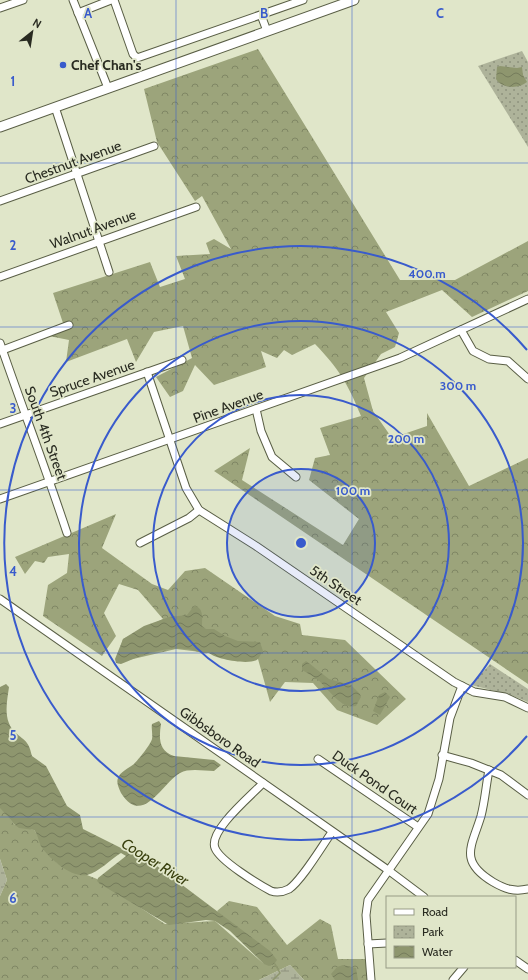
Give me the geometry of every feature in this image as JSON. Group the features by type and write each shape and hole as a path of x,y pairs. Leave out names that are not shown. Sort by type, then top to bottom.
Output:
{"main road":[{"path":"0,127 354,0"}],"street":[{"path":"0,8 23,0"},
{"path":"73,0 108,88"},
{"path":"78,13 113,0 133,54 137,58 303,0"},
{"path":"261,15 267,31"},
{"path":"55,107 109,272"},
{"name":"Chestnut Avenue","path":"0,201 154,146"},
{"name":"Walnut Avenue","path":"0,277 99,240 196,207"},
{"name":"Pine Avenue","path":"0,499 400,358 528,299"},
{"path":"1,348 69,325"},
{"path":"461,330 469,346 477,353 489,359 508,362 528,379"},
{"name":"South 4th Street","path":"1,348 67,533"},
{"name":"Spruce Avenue","path":"0,424 182,360"},
{"name":"5th Street","path":"147,372 186,488 194,504 200,510 256,546 462,686 474,692 512,699 528,708"},
{"path":"256,409 261,431 272,458 296,477"},
{"path":"140,543 189,518 200,510"},
{"name":"Gibbsboro Road","path":"0,599 388,870 423,896"},
{"path":"371,980 366,915 368,900 428,814 433,801 450,718 462,686"},
{"path":"442,755 500,775 528,795"},
{"name":"Duck Pond Court","path":"318,759 418,828"},
{"path":"489,770 481,815 471,843 472,860 483,874 505,888 514,891 528,889"},
{"path":"263,783 221,826 215,838 215,848 218,854 232,866 271,891 276,892 287,890 297,881 332,832"},
{"path":"368,944 386,943"},
{"path":"516,961 528,969"},
{"path":"453,980 463,968"}],"green space":[{"path":"258,49 400,280 455,280 528,241 528,291 472,317 442,290 386,312 399,333 395,347 381,354 364,378 373,411 392,438 427,426 427,413 469,486 528,458 528,684 214,471 250,448 242,480 343,545 359,519 309,480 315,458 330,455 320,428 361,416 352,395 337,369 315,344 292,355 284,350 277,358 261,351 266,367 214,385 195,365 183,391 170,397 156,377 192,358 183,326 154,332 136,362 127,339 66,362 69,340 49,336 64,326 53,293 150,262 160,287 185,279 176,256 210,254 206,243 214,239 231,249 202,196 195,201 157,142 144,89"},
{"path":"522,51 528,62 528,147 478,66"},
{"path":"116,514 102,548 152,584 168,590 185,571 205,568 275,616 300,624 302,635 345,640 406,699 377,725 337,710 313,683 285,682 270,702 258,659 176,649 116,663 123,639 163,619 138,590 119,584 104,613 116,636 102,656 43,616 48,585 67,573 69,554 48,557 44,563 35,561 25,574 15,557"},
{"path":"490,664 528,689 528,702 508,694 471,685"},
{"path":"0,807 15,825 34,830 57,863 97,879 165,924 215,921 264,964 217,911 229,901 257,907 287,945 320,919 331,925 338,959 368,959 370,980 304,980 290,965 259,980 0,980 0,896 7,880 0,859"},
{"path":"0,859 7,880 0,896"},
{"path":"290,965 304,980 259,980"}],"water":[{"path":"497,67 517,68 522,67 523,75 527,82 515,87 502,85 496,79"},
{"path":"194,606 199,608 201,611 202,626 206,629 214,629 225,636 238,641 260,642 263,651 258,659 248,662 233,661 209,653 179,648 153,652 121,664 116,663 115,659 123,639 144,626 169,617 187,615"},
{"path":"306,661 329,679 351,685 361,697 356,706 345,705 340,702 318,680 302,670 302,664"},
{"path":"6,684 9,687 7,699 7,718 9,724 12,729 27,743 32,756 46,766 67,806 80,815 83,829 157,866 270,951 277,960 274,964 269,966 264,964 230,931 215,921 206,920 169,925 100,884 97,881 98,878 126,856 121,853 87,875 75,874 56,863 41,847 34,830 19,828 15,825 0,808 0,687"},
{"path":"385,692 390,697 380,715 373,711 379,695"},
{"path":"159,721 161,724 160,739 162,747 169,754 174,756 214,760 221,765 214,771 184,771 173,778 152,800 144,805 137,806 129,802 121,793 117,780 125,770 134,764 147,748 152,739 152,724"},
{"path":"343,965 356,968 358,980 335,980 331,974 337,967"}],"waterway":[{"name":"Cooper River","path":"273,980 280,973 275,964"}],"place":[{"name":"Chef Chan's","path":"63,65"}]}
